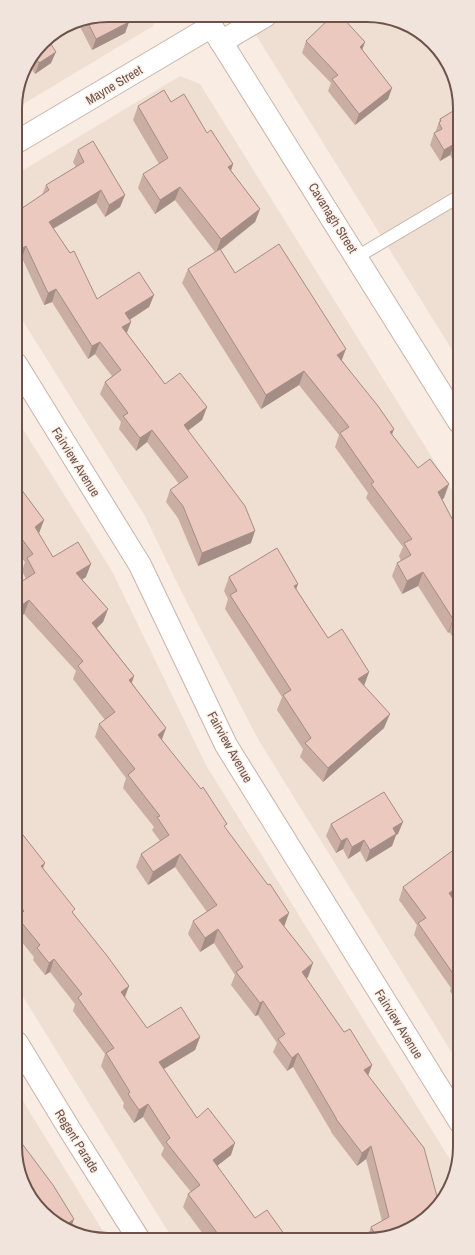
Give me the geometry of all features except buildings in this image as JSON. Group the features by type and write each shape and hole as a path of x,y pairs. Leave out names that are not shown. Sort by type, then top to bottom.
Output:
{"street":[{"name":"Mayne Street","path":"22,139 213,28 239,22"},
{"name":"Cavanagh Street","path":"213,28 453,412"},
{"name":"Fairview Avenue","path":"22,374 140,565 226,744 453,1111"},
{"name":"Regent Parade","path":"22,1051 135,1233"}],"lane":[{"path":"357,257 453,200"}],"shaded area":[{"path":"103,22 154,22 153,26 22,105 25,86 31,70 47,47 60,37 80,27"},
{"path":"248,22 372,22 384,24 400,29 419,40 428,47 441,65 448,80 453,103 453,351"},
{"path":"180,76 200,84 453,491 453,1055 258,739 181,591 145,516 22,320 22,171"},
{"path":"22,428 112,571 206,765 451,1162 446,1180 432,1204 424,1212 405,1224 384,1231 372,1233 169,1233 22,995"},
{"path":"22,1099 104,1233 91,1231 70,1224 51,1212 37,1195 27,1175 22,1152"}]}
